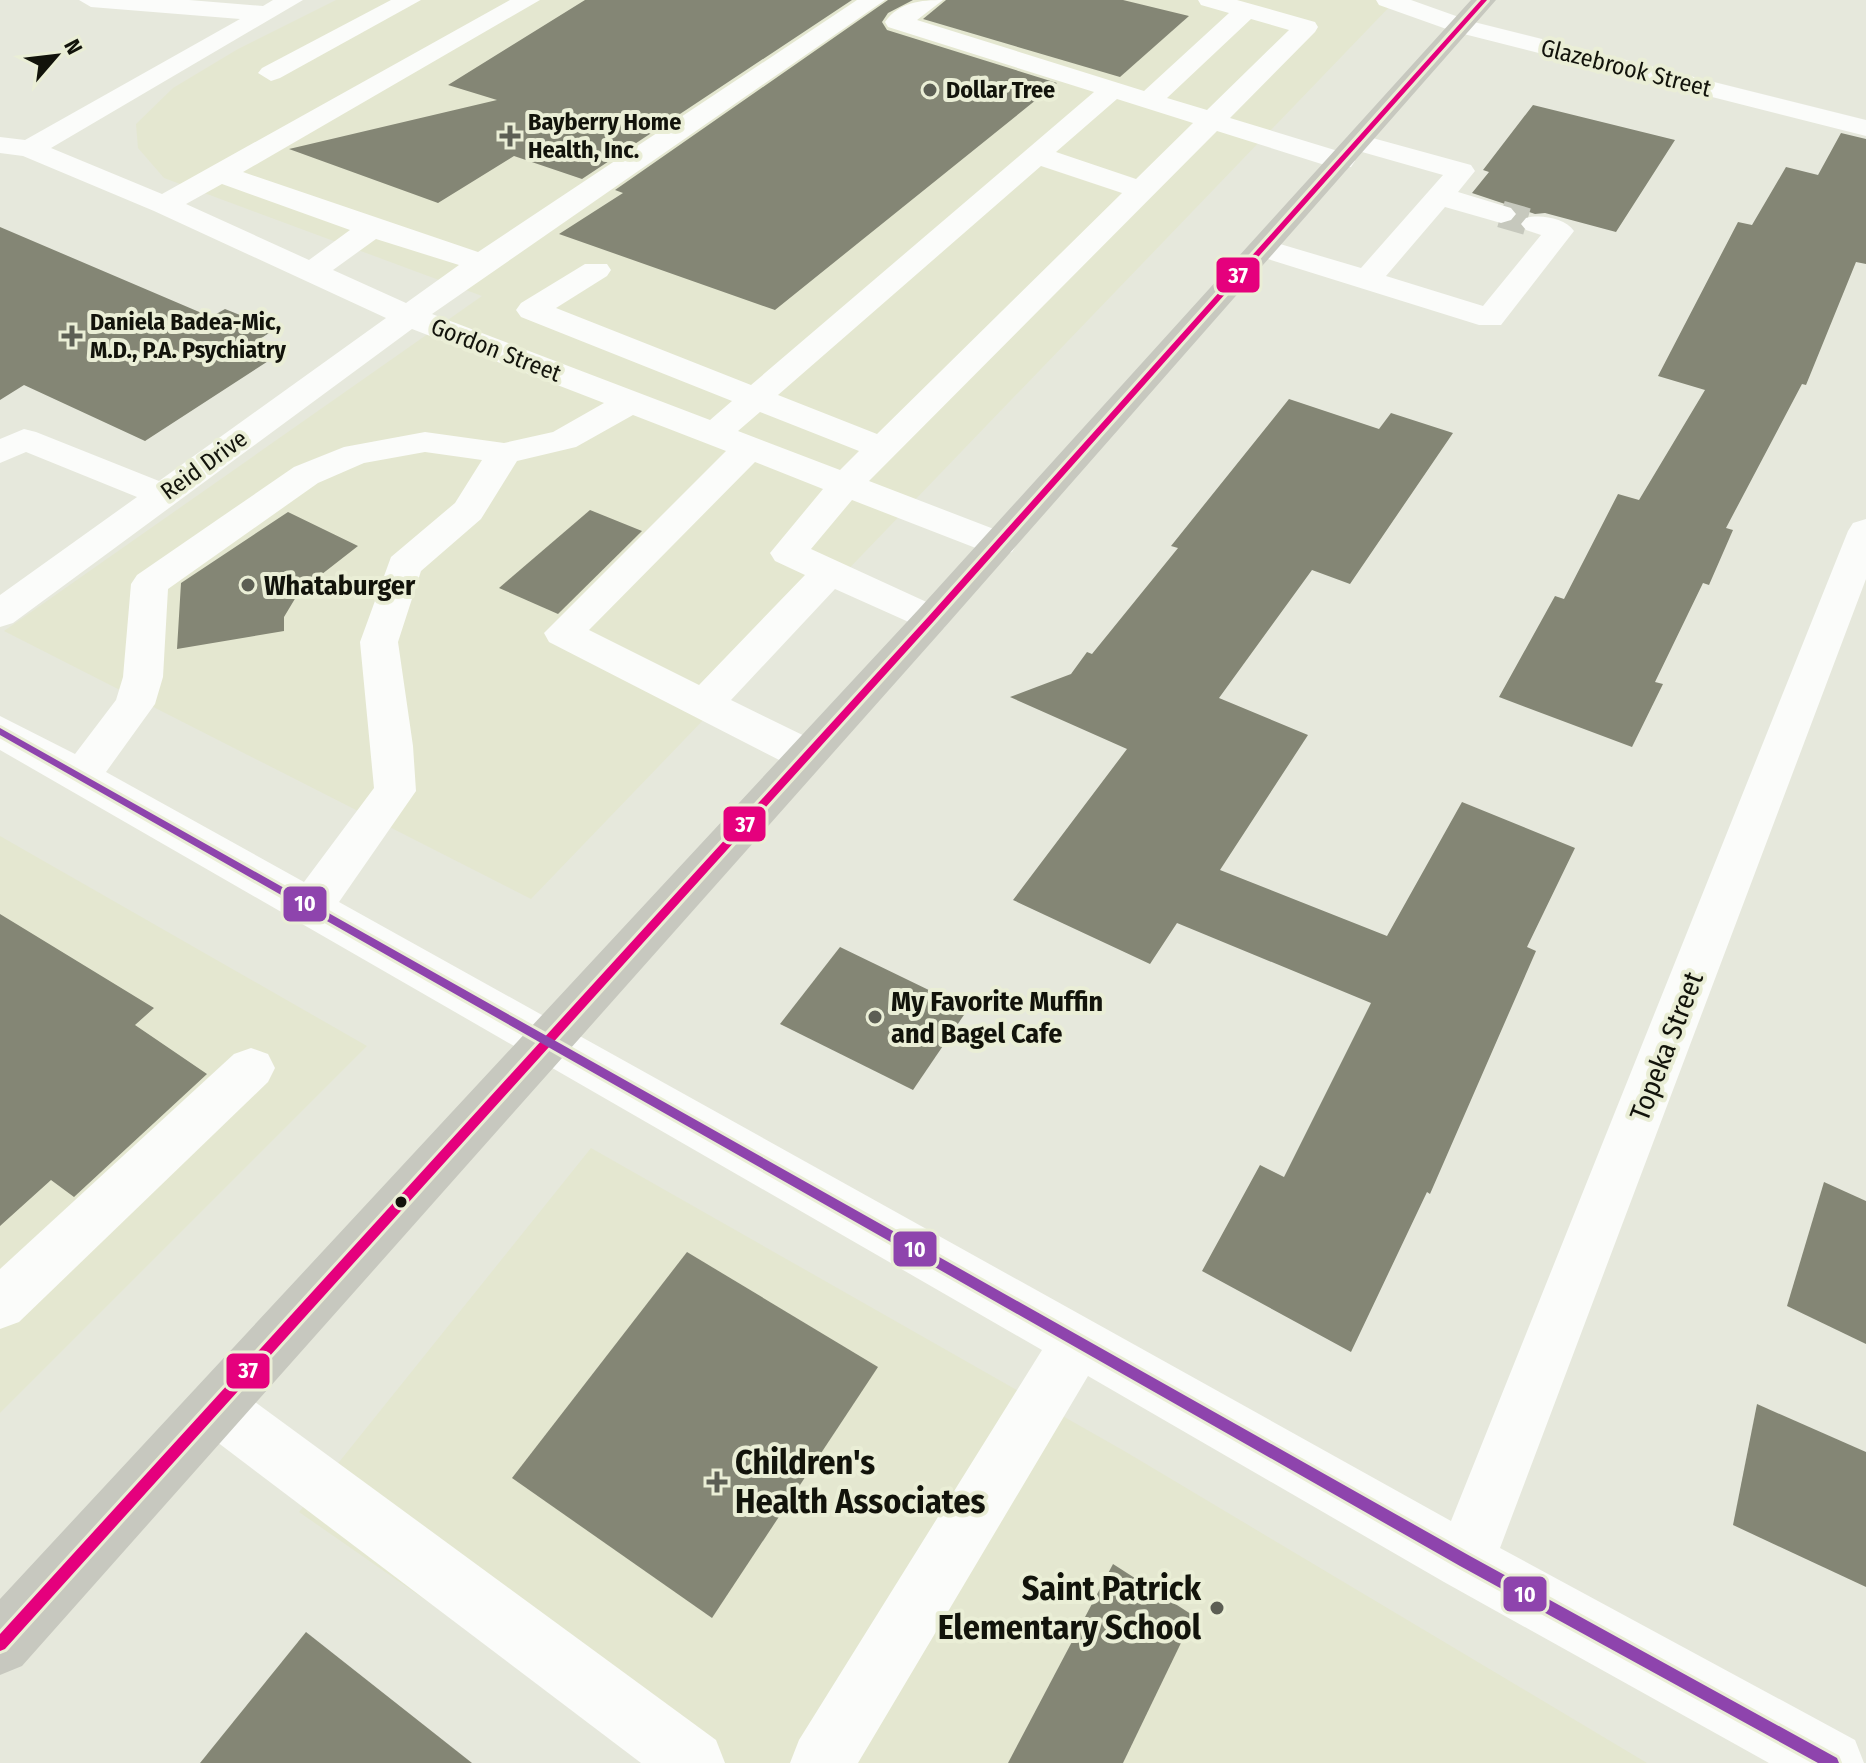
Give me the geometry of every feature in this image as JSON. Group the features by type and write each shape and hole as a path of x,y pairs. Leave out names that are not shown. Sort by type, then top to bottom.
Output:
{"main road":[{"path":"0,1644 999,544 1472,13"}],"street":[{"path":"91,0 264,13"},
{"path":"14,147 291,0"},
{"path":"271,73 409,0"},
{"path":"164,205 528,0"},
{"name":"Reid Drive","path":"0,614 482,263 873,0"},
{"path":"931,0 897,22 1214,121 1350,151 1461,171 1367,280"},
{"path":"931,619 788,553 845,485 1306,27 1210,0"},
{"name":"Glazebrook Street","path":"1388,0 1472,13 1866,128"},
{"path":"1149,101 1247,10"},
{"path":"714,434 1113,89"},
{"name":"Gordon Street","path":"14,147 164,205 408,316 999,544"},
{"path":"1037,155 1143,191"},
{"path":"219,173 372,228 482,263"},
{"path":"1439,196 1501,214"},
{"path":"1263,248 1490,318 1559,231 1536,224"},
{"path":"311,272 372,228"},
{"path":"596,270 532,310 884,449"},
{"path":"80,777 135,704 143,677 150,584 306,475 356,454 425,442 504,453 564,440 631,402"},
{"path":"0,453 24,439 163,495"},
{"path":"749,448 563,633 806,755"},
{"path":"311,907 395,791 393,746 379,642 404,566 468,511 504,453"},
{"name":"Topeka Street","path":"1465,1561 1866,531"},
{"path":"704,704 830,572"},
{"path":"0,731 1465,1561 1832,1763"},
{"path":"0,1304 251,1068"},
{"path":"822,1763 1078,1342"},
{"path":"216,1407 693,1763"}],"shaded area":[{"path":"336,0 1396,0 531,899 4,631 482,296 164,178 138,148 136,124 173,88 238,49"},
{"path":"0,836 367,1046 0,1413"},
{"name":"Children's Health Associates","path":"591,1148 1126,1452 1647,1763 660,1763 299,1512"}],"building":[{"path":"585,0 852,0 582,179 514,156 438,203 289,149 497,100 448,85"},
{"path":"888,0 913,0 888,13 882,22 887,30 1057,83 775,310 559,234 623,193 615,190"},
{"path":"946,0 1123,0 1189,16 1120,77 923,19"},
{"path":"1533,105 1675,140 1616,232 1545,213 1535,214 1472,193 1489,172 1483,170"},
{"path":"1841,133 1866,139 1866,264 1856,262 1806,385 1802,384 1726,528 1733,530 1709,585 1703,583 1655,682 1663,684 1632,747 1499,697 1555,596 1564,599 1618,494 1639,500 1705,390 1658,376 1738,222 1752,225 1786,167 1818,175"},
{"path":"0,227 211,317 225,309 275,329 251,345 276,356 145,441 24,385 0,400"},
{"path":"1289,399 1379,429 1391,413 1453,433 1350,584 1312,570 1219,698 1308,735 1220,870 1387,936 1462,802 1575,848 1527,947 1536,951 1430,1194 1427,1192 1351,1352 1202,1271 1260,1165 1284,1177 1371,1003 1177,923 1150,964 1013,900 1127,749 1010,697 1071,674 1087,652 1092,654 1178,548 1171,546"},
{"path":"590,510 642,531 558,614 499,588"},
{"name":"Whataburger","path":"288,512 358,546 299,592 284,617 284,631 177,649 181,583"},
{"path":"0,914 154,1008 135,1025 207,1074 74,1197 51,1180 0,1226"},
{"name":"My Favorite Muffin and Bagel Cafe","path":"840,947 968,1009 913,1090 780,1024"},
{"path":"1824,1182 1866,1201 1866,1344 1787,1306"},
{"path":"687,1252 878,1367 712,1618 512,1478"},
{"path":"1757,1404 1866,1452 1866,1587 1733,1525"},
{"path":"1113,1564 1194,1616 1123,1763 1008,1763"},
{"path":"306,1632 472,1763 200,1763"}],"tunnel":[{"path":"1501,214 1536,224"}],"transit line":[{"name":"37","path":"0,1644 931,619 1484,0"},
{"name":"10","path":"0,731 1465,1561 1832,1763"}],"place":[{"name":"Dollar Tree","path":"930,90"},
{"name":"Bayberry Home Health, Inc.","path":"510,136"},
{"name":"Daniela Badea-Mic, M.D., P.A. Psychiatry","path":"72,336"},
{"name":"Whataburger","path":"248,585"},
{"name":"My Favorite Muffin and Bagel Cafe","path":"875,1017"},
{"name":"Children's Health Associates","path":"717,1482"},
{"name":"Saint Patrick Elementary School","path":"1217,1608"}]}
